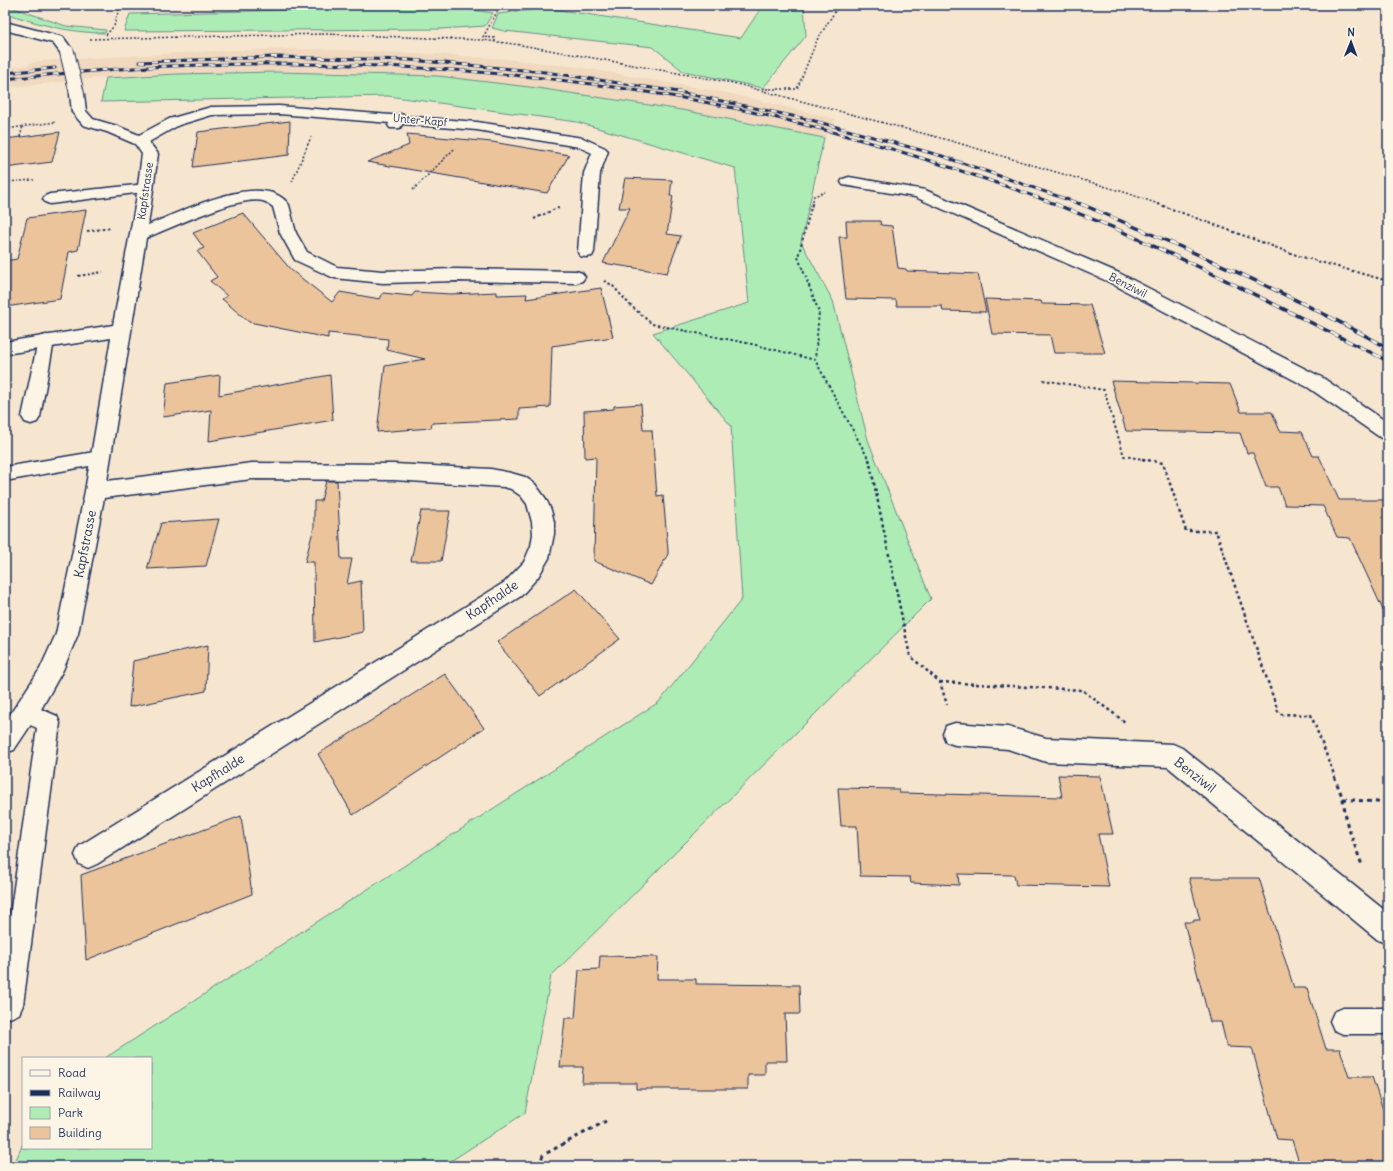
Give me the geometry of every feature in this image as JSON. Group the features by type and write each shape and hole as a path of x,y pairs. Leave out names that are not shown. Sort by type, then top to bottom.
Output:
{"street":[{"path":"5,26 23,32 58,40 67,52 77,94 79,112 88,122 140,141"},
{"name":"Unter-Kapf","path":"140,141 174,122 211,110 280,110 397,122 481,126 583,143 600,151 592,173 586,252"},
{"name":"Kapfstrasse","path":"5,742 27,713 61,651 66,634 95,491 146,188 150,154 140,141"},
{"name":"Benziwil","path":"849,182 919,193 1113,277 1316,383 1388,433"},
{"path":"138,235 222,202 248,195 268,196 281,205 288,233 301,256 334,272 384,277 455,275 576,277"},
{"path":"5,348 121,330"},
{"name":"Kapfhalde","path":"88,855 513,589 532,568 541,548 544,526 543,516 537,501 527,490 518,483 506,479 491,477 394,472 252,471 95,491"},
{"name":"Benziwil","path":"955,734 1008,738 1046,750 1174,756 1388,930"}],"lane":[{"path":"50,199 146,188"},
{"path":"31,417 46,341"},
{"path":"5,474 100,458"},
{"path":"10,1005 49,723 27,713"},
{"path":"1343,1021 1388,1021"}],"path":[{"path":"106,34 113,30 120,5"},
{"path":"495,42 495,38 483,37 501,5"},
{"path":"757,89 797,90 818,40 839,5"},
{"path":"58,40 325,34 495,42 521,45 733,83 948,140 1127,193 1299,256 1388,282"},
{"path":"5,129 64,121 82,115"},
{"path":"20,137 23,126"},
{"path":"271,198 290,185 311,138"},
{"path":"413,190 449,153"},
{"path":"849,182 814,196 798,257 819,312 815,360 869,459 910,656 940,682 1082,690 1130,725"},
{"path":"576,277 596,278 612,285 630,305 652,324 756,345 815,360"},
{"path":"1043,380 1104,390 1124,456 1163,463 1186,531 1216,531 1279,714 1311,715 1343,799 1347,824 1363,868"},
{"path":"1343,799 1388,803"},
{"path":"539,1166 543,1155 606,1121"}],"shaded area":[{"path":"318,49 435,54 506,59 579,67 733,94 836,119 824,138 682,110 537,88 438,76 277,72 177,74 99,78 5,88 5,68 27,65 38,61 233,50"}],"green space":[{"path":"5,5 66,26 106,30 105,33 92,33 66,30 5,13"},
{"path":"763,5 804,5 806,36 763,88 683,71 653,47 504,31 492,28 498,14 547,8 741,38"},
{"path":"445,6 493,13 485,26 441,29 124,31 130,14"},
{"path":"277,72 438,76 537,88 682,110 824,138 801,242 833,301 868,440 931,599 551,976 525,1113 443,1166 13,1166 22,1146 22,1149 152,1149 152,1057 107,1057 659,702 742,599 731,426 653,333 749,303 735,168 577,122 388,96 101,102 106,78 177,74"}],"building":[{"path":"290,121 289,155 193,167 198,132"},
{"path":"60,132 52,162 5,168 5,139"},
{"path":"407,134 492,142 569,155 547,193 367,162 409,145"},
{"path":"625,178 672,180 670,196 673,196 667,234 681,236 667,273 603,263 630,208 619,208"},
{"path":"86,210 78,250 69,252 60,299 5,307 5,261 17,259 27,218"},
{"path":"243,213 291,270 332,302 340,292 380,299 383,293 412,296 415,292 451,294 497,292 497,295 527,294 526,299 601,288 613,337 552,346 550,407 519,409 519,419 432,423 431,428 377,432 385,366 425,359 387,350 388,339 328,333 328,338 249,322 222,299 227,296 210,281 217,277 197,251 204,248 193,233"},
{"path":"846,221 880,221 881,225 892,226 898,268 906,269 907,271 978,274 986,312 943,311 942,306 897,306 896,300 846,299 839,237 847,237"},
{"path":"985,299 1041,301 1042,304 1090,305 1105,353 1054,353 1050,335 992,334"},
{"path":"220,375 219,395 330,375 333,420 209,441 211,410 163,417 167,383"},
{"path":"1111,381 1230,384 1241,412 1272,412 1280,431 1302,432 1313,456 1319,456 1339,500 1388,500 1388,621 1350,538 1337,537 1323,506 1285,505 1278,487 1266,487 1253,453 1247,453 1240,433 1126,431"},
{"path":"641,404 643,430 652,430 657,496 663,495 668,550 668,554 651,585 594,561 596,457 585,458 584,411 614,409 614,406"},
{"path":"326,481 337,481 341,559 352,559 347,584 361,581 363,632 315,642 314,562 305,562 314,527 314,501 321,501"},
{"path":"421,511 450,511 441,561 411,561"},
{"path":"219,519 206,566 147,569 161,523"},
{"path":"576,589 620,639 540,696 497,642"},
{"path":"208,645 206,691 129,707 133,661"},
{"path":"445,674 484,728 353,815 318,754"},
{"path":"1058,775 1100,776 1113,834 1098,834 1109,887 1016,885 1014,875 958,874 959,885 911,883 910,877 860,876 857,826 841,826 838,788 898,789 899,793 1062,797"},
{"path":"241,816 252,894 86,960 81,875"},
{"path":"1189,878 1259,878 1294,988 1307,988 1326,1049 1340,1049 1349,1077 1372,1077 1388,1124 1388,1166 1300,1166 1292,1140 1277,1139 1252,1048 1227,1047 1221,1022 1210,1022 1184,922 1194,922 1194,920 1200,920"},
{"path":"600,956 658,957 657,979 696,979 696,984 799,985 800,1014 785,1014 787,1061 765,1061 765,1075 748,1075 748,1089 636,1089 636,1083 582,1083 583,1067 560,1067 565,1018 575,1018 579,970 599,969"}],"railway":[{"path":"139,62 274,57 410,60 545,72 679,92 811,120 942,156 1083,205"},
{"path":"5,79 88,71 233,64 357,65 481,72 542,78 665,95 715,104 815,127 913,155 1058,205"},
{"path":"5,73 55,68"},
{"path":"1055,204 1112,227 1199,267 1388,361"},
{"path":"1081,204 1198,254 1275,290 1313,308 1388,348"}]}
